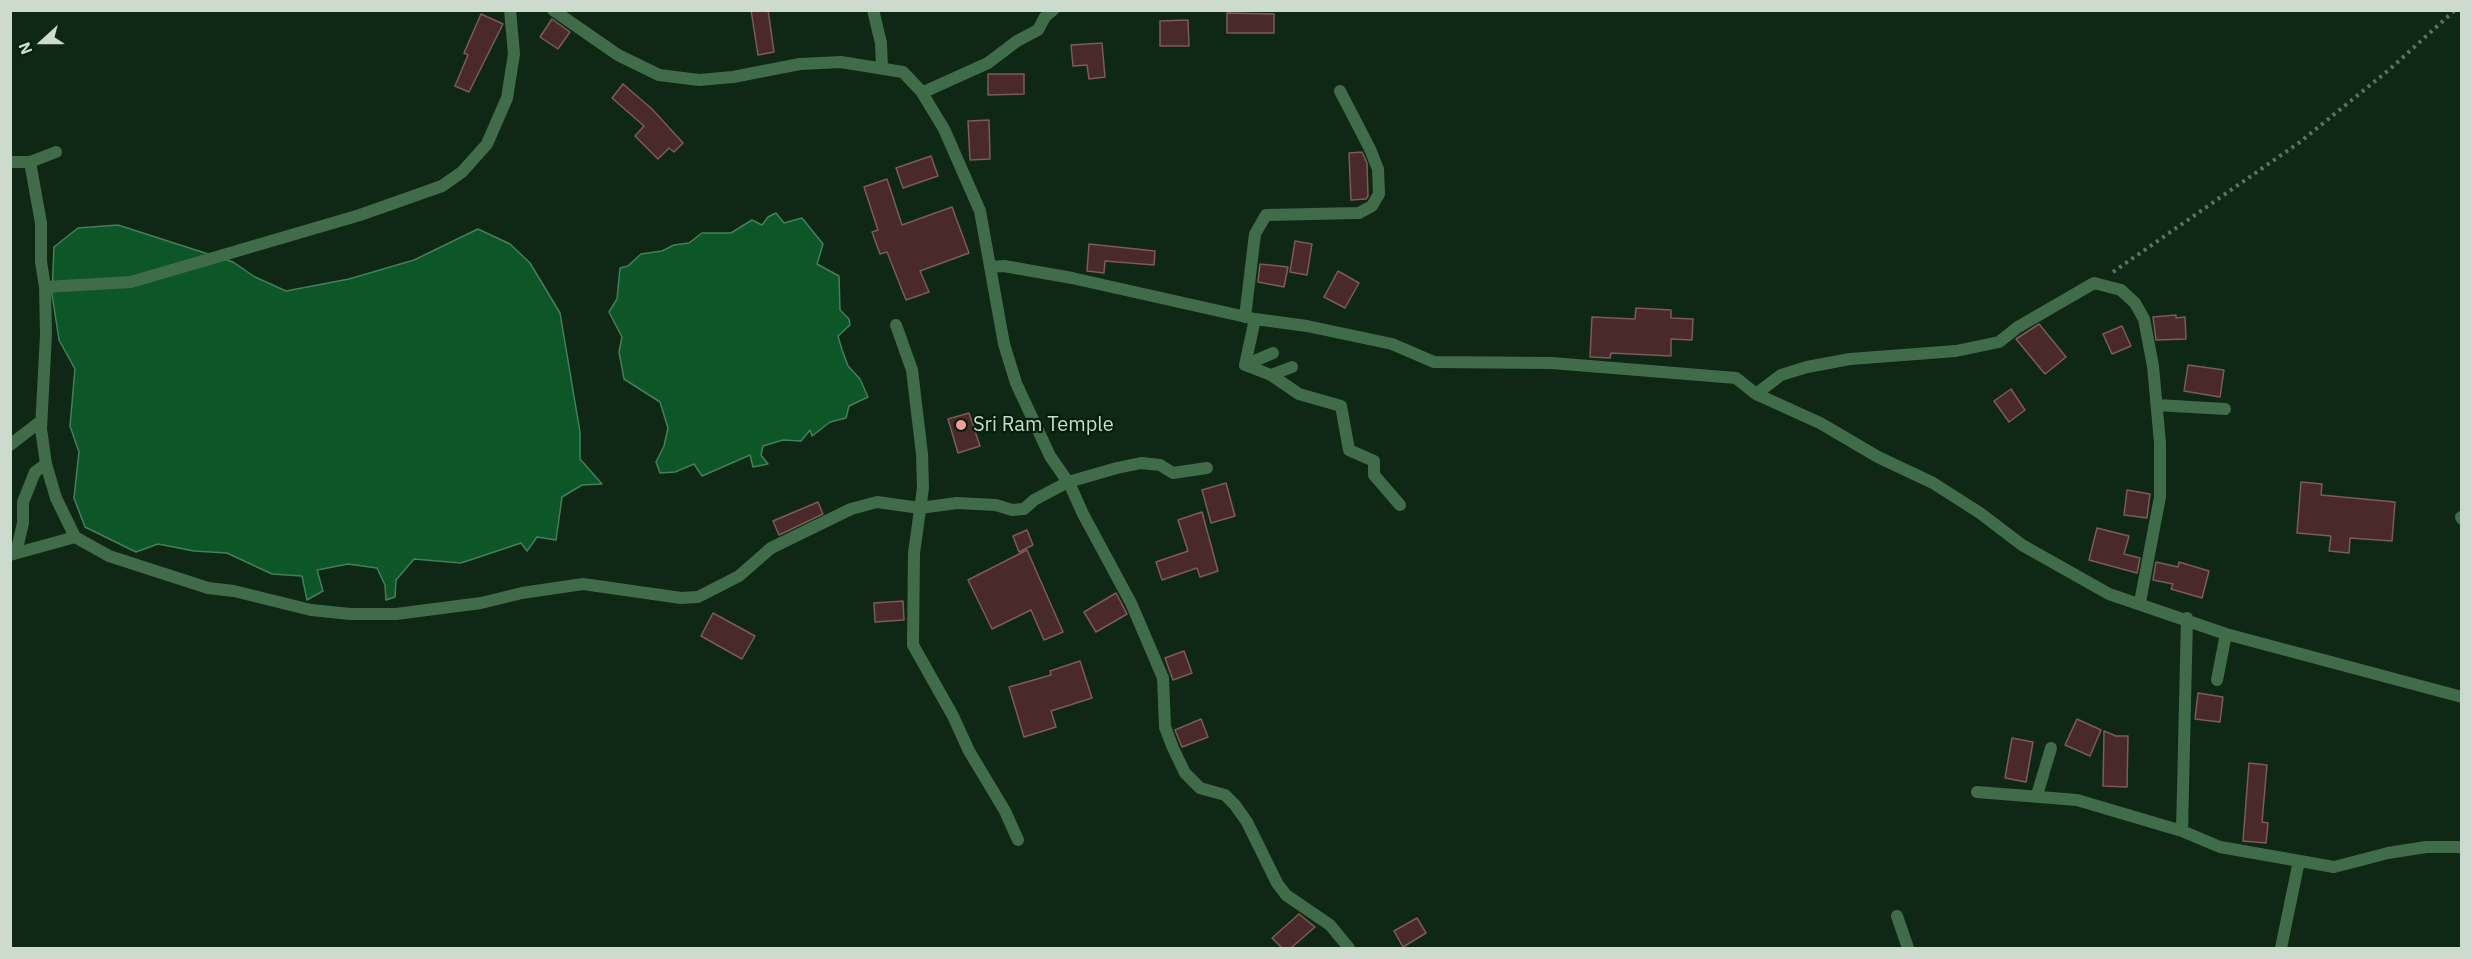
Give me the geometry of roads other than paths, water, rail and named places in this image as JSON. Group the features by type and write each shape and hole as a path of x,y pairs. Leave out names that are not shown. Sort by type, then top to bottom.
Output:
{"street":[{"path":"45,287 131,282 360,215 442,186 462,172 487,144 507,98 514,54 510,10"},
{"path":"553,10 618,55 659,75 699,81 800,64 842,62 903,72 921,91 944,129 980,212 1004,344 1011,369 1050,456 1068,482 1153,651 1163,678 1166,727 1185,773 1200,788 1225,795 1235,805 1247,822 1277,883 1286,895 1330,925 1349,948"},
{"path":"873,10 881,43 882,68"},
{"path":"921,91 926,91 988,63 1017,41 1038,30 1045,17 1053,10"},
{"path":"1245,365 1255,234 1266,215 1359,213 1372,206 1379,194 1378,169 1340,91"},
{"path":"10,162 30,162 56,152"},
{"path":"30,162 41,223 41,262 45,287 46,334 41,421 46,464 56,498 75,537 110,556 208,588 234,591 311,610 396,614 481,603 522,593 583,584 681,598 698,597 739,576 771,548 851,509 877,502 920,508 957,503 996,505 1012,510 1024,509 1034,500 1068,482 1141,463 1160,465 1173,473 1207,468"},
{"path":"990,267 1004,266 1072,278 1250,318 1307,326 1392,344 1434,362 1552,363 1736,378 1756,394 1820,423 1878,457 1933,483 1980,513 2022,545 2109,594 2187,618 2226,634 2462,697"},
{"path":"1756,394 1781,375 1807,367 1850,359 1956,351 1999,342 2018,327 2096,284 2121,290 2135,303 2144,319 2157,405 2160,497 2140,602"},
{"path":"896,326 912,370 918,414 923,488 914,553 912,645 953,716 969,751 1005,811 1018,840"},
{"path":"1245,365 1273,353"},
{"path":"1245,365 1271,375 1299,394 1341,406 1349,450 1374,461 1374,475 1400,505"},
{"path":"1271,375 1292,368"},
{"path":"2157,405 2225,409"},
{"path":"10,445 41,421"},
{"path":"13,554 24,523 23,502 35,472 46,464"},
{"path":"13,554 75,537"},
{"path":"2182,831 2187,618"},
{"path":"2217,680 2226,634"},
{"path":"2037,795 2051,748"},
{"path":"1977,792 2077,800 2182,831 2220,847 2334,867 2388,853 2426,847 2462,847"},
{"path":"2281,948 2299,861"},
{"path":"1897,916 1908,948"}],"place":[{"name":"Sri Ram Temple","path":"961,425"}]}
